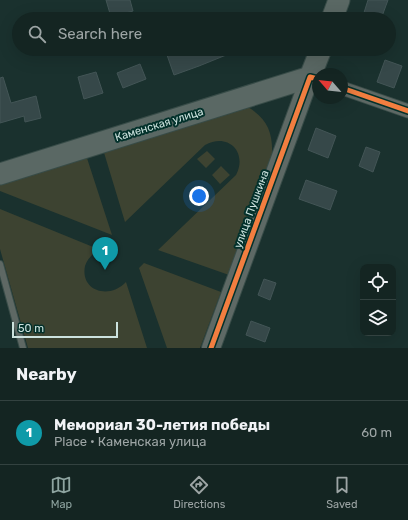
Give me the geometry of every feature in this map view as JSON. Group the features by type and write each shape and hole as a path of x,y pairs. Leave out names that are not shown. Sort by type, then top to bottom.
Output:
{"main road":[{"path":"335,12 339,0"},
{"name":"улица Пушкина","path":"316,68 319,56"},
{"name":"Каменская улица","path":"0,174 312,79"}],"street":[{"name":"улица Пушкина","path":"211,348 312,83"},
{"path":"348,90 408,111"}],"lane":[{"path":"0,264 23,348"}],"green space":[{"path":"248,107 260,116 268,127 271,139 272,154 229,275 158,250 236,175 239,167 239,159 238,152 234,146 221,141 205,145 125,222 102,146"},
{"path":"207,151 215,159 206,168 197,159"},
{"path":"85,152 112,235 0,191 0,181"},
{"path":"221,166 230,175 220,184 212,175"},
{"path":"0,209 98,249 85,266 87,282 91,287 97,290 112,291 119,288 126,282 147,348 28,348 0,249"},
{"path":"144,263 221,292 200,348 167,348 139,268"}],"building":[{"path":"106,0 130,0 133,11 110,12"},
{"path":"368,0 388,0 384,12 364,12"},
{"path":"167,56 224,56 199,66 174,75"},
{"path":"385,60 402,66 394,88 377,82"},
{"path":"140,64 146,79 123,88 117,73"},
{"path":"96,72 103,93 84,99 78,77"},
{"path":"3,77 11,103 36,96 41,118 25,122 24,116 0,123 0,78"},
{"path":"316,128 336,136 328,158 308,150"},
{"path":"366,147 380,152 373,172 359,166"},
{"path":"306,180 337,191 330,210 299,199"},
{"path":"264,279 276,283 270,300 258,295"},
{"path":"251,321 270,328 265,342 246,335"}],"cycle path":[{"path":"211,348 310,77 312,78"},
{"path":"348,90 408,111"}],"place":[{"name":"Мемориал 30-летия победы","path":"105,270"}]}
